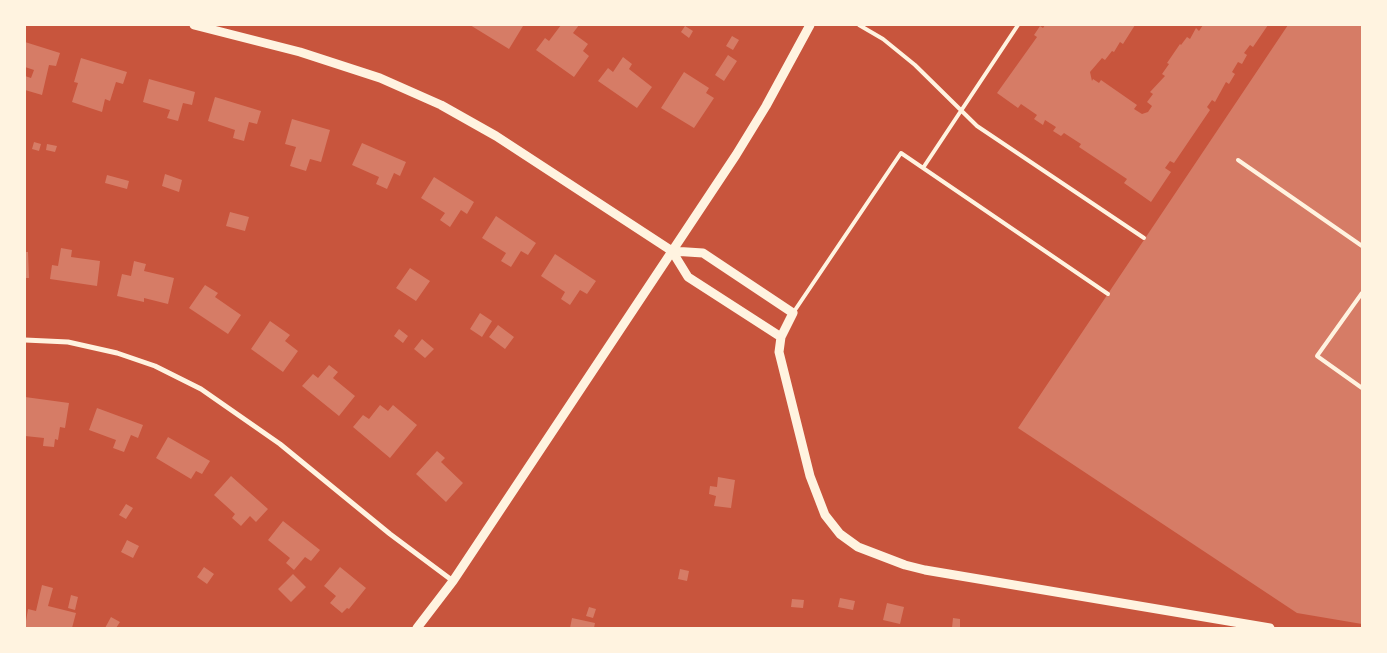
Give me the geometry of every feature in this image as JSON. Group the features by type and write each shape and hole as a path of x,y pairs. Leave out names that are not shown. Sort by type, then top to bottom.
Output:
{"street":[{"path":"194,25 300,52 380,78 441,105 496,136 672,251 688,276 781,337"},
{"path":"416,628 453,581 672,251 766,106 810,25"},
{"path":"672,251 703,253 793,313 781,337 779,352 814,490 832,525 858,547 893,561 925,570 1270,628"},
{"path":"25,340 68,342 118,353 155,366 201,389 280,444 390,534 453,581"}],"lane":[{"path":"859,25 883,39 915,65 978,126 1144,238"},
{"path":"923,168 1018,25"},
{"path":"793,313 901,153 1108,294"},
{"path":"1238,160 1362,246"},
{"path":"1362,293 1317,356 1362,388"}],"building":[{"path":"470,25 521,25 523,26 509,49"},
{"path":"561,25 579,25 573,33 588,44 583,51 589,56 574,77 536,50 545,38 549,41"},
{"path":"1045,25 1135,25 1123,44 1120,42 1114,52 1112,51 1105,60 1102,58 1090,72 1092,81 1093,79 1099,83 1101,80 1137,105 1134,109 1142,114 1148,112 1152,106 1147,102 1153,94 1150,92 1165,76 1162,74 1169,64 1167,63 1180,44 1187,37 1190,39 1196,28 1199,31 1203,25 1268,25 1253,47 1250,45 1244,53 1247,55 1242,64 1238,62 1232,72 1235,74 1229,84 1226,82 1215,102 1212,100 1207,107 1210,110 1174,163 1170,161 1165,168 1171,172 1151,202 1124,183 1127,179 1079,147 1081,144 1064,133 1061,136 1053,131 1056,127 1045,120 1043,125 1034,119 1037,115 1021,104 1018,108 997,93 1037,37 1034,35 1040,26 1043,28"},
{"path":"1288,25 1362,25 1362,624 1297,613 1018,428"},
{"path":"685,26 693,31 689,38 681,32"},
{"path":"732,36 739,40 733,50 726,46"},
{"path":"25,42 60,53 56,66 49,65 42,95 25,90 25,76 31,78 34,70 25,67"},
{"path":"728,55 737,61 724,81 715,75"},
{"path":"623,57 632,64 629,69 652,87 637,108 598,81 608,68 613,72"},
{"path":"81,58 127,72 123,84 116,82 110,101 105,99 102,112 72,102 78,83 74,82"},
{"path":"684,72 709,88 706,93 714,98 694,128 661,108"},
{"path":"149,79 195,92 192,105 183,103 178,121 167,118 170,110 143,102"},
{"path":"215,97 261,111 257,124 249,122 244,141 233,138 235,130 208,121"},
{"path":"292,119 330,130 321,162 310,159 306,171 290,166 296,147 285,144"},
{"path":"34,142 41,144 39,151 32,149"},
{"path":"362,143 406,162 400,176 394,173 387,189 376,184 379,177 352,165"},
{"path":"47,144 57,146 55,152 46,150"},
{"path":"165,174 182,180 179,192 162,186"},
{"path":"107,175 129,181 127,189 105,183"},
{"path":"434,177 474,202 467,214 461,210 450,227 440,220 445,213 421,198"},
{"path":"230,212 249,217 245,231 226,226"},
{"path":"496,216 536,243 528,255 521,251 511,267 501,261 506,253 482,238"},
{"path":"61,248 72,250 71,257 100,261 97,286 50,279 52,265 58,266"},
{"path":"25,252 28,252 29,278 25,278"},
{"path":"555,254 596,281 587,294 580,290 570,305 561,299 565,292 541,276"},
{"path":"134,261 146,264 144,271 174,278 168,304 144,298 144,302 117,296 122,274 131,276"},
{"path":"410,268 430,281 416,301 396,288"},
{"path":"205,285 218,293 215,297 241,315 228,334 189,308"},
{"path":"480,313 492,321 482,337 470,329"},
{"path":"270,321 290,335 285,341 298,351 283,372 251,349"},
{"path":"498,325 514,337 505,349 489,337"},
{"path":"399,329 408,336 403,343 394,336"},
{"path":"422,339 434,349 425,358 414,349"},
{"path":"329,365 338,372 333,378 355,396 339,416 302,386 313,374 318,378"},
{"path":"25,397 69,403 65,428 60,427 58,440 55,439 54,447 43,446 44,438 25,436"},
{"path":"380,405 388,411 393,405 417,425 390,458 353,427 363,415 369,419"},
{"path":"97,408 143,425 138,438 131,435 124,452 113,448 116,440 89,430"},
{"path":"168,437 210,461 202,474 196,471 191,479 156,458"},
{"path":"437,451 445,458 441,462 463,483 446,502 416,474"},
{"path":"231,476 268,509 256,522 250,516 241,526 232,518 235,514 214,495"},
{"path":"718,477 735,480 731,508 714,506 716,496 709,494 710,486 717,487"},
{"path":"126,504 133,508 126,519 119,515"},
{"path":"283,521 320,550 311,561 305,557 294,570 286,563 290,558 268,540"},
{"path":"127,540 139,546 133,558 121,552"},
{"path":"204,567 214,574 207,584 197,577"},
{"path":"340,567 366,588 349,609 347,608 342,613 330,603 336,596 324,586"},
{"path":"680,569 689,571 687,581 678,579"},
{"path":"293,574 306,587 291,602 278,589"},
{"path":"42,585 53,588 48,606 76,613 72,628 25,627 28,609 36,611"},
{"path":"71,595 78,597 75,610 68,608"},
{"path":"840,598 855,601 853,610 838,607"},
{"path":"792,599 804,600 803,608 791,607"},
{"path":"887,603 904,607 900,624 883,620"},
{"path":"589,607 596,609 593,618 586,616"},
{"path":"111,617 120,622 116,628 105,628"},
{"path":"572,618 595,623 594,628 570,628"},
{"path":"953,618 960,619 960,628 952,628"}]}
